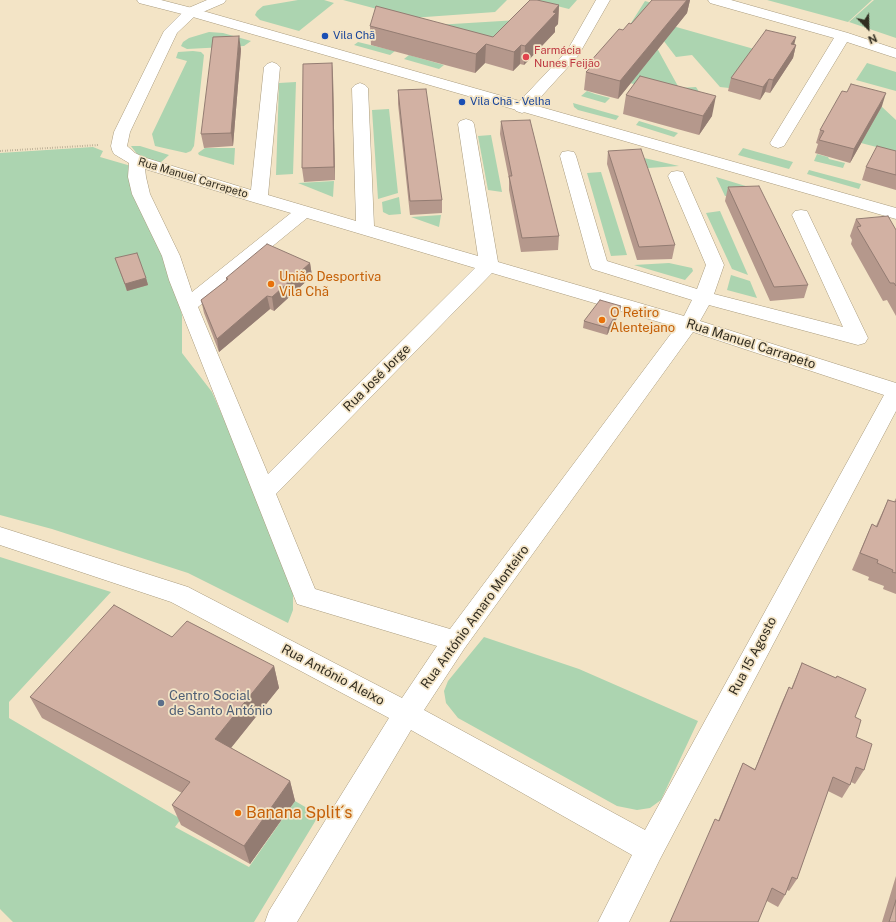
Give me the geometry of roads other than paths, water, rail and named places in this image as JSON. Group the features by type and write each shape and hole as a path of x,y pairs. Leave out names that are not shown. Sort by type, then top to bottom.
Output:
{"street":[{"path":"144,0 191,12 896,214"},
{"path":"191,12 219,0"},
{"path":"522,108 573,53 603,0"},
{"path":"715,0 843,36 896,54"},
{"name":"Rua Manuel Carrapeto","path":"191,12 171,31 122,132 119,146 124,154 137,162 689,324 896,391"},
{"path":"778,144 843,36"},
{"name":"Rua Manuel Carrapeto","path":"259,198 272,67"},
{"path":"360,88 365,230"},
{"path":"466,124 489,265"},
{"path":"568,156 599,266 703,297 858,338 801,215"},
{"path":"137,162 137,177 141,194 166,244 188,305 306,597 455,641"},
{"path":"677,176 715,264 703,297"},
{"path":"188,305 304,212"},
{"name":"Rua José Jorge","path":"264,492 489,265"},
{"name":"Rua António Amaro Monteiro","path":"280,922 406,714 455,641 689,324 703,297"},
{"name":"Rua 15 Agosto","path":"613,922 650,849 896,391"},
{"name":"Rua António Aleixo","path":"0,536 178,594 406,714 650,849"}],"place":[{"name":"Vila Chã","path":"325,36"},
{"name":"Farmácia Nunes Feijão","path":"526,57"},
{"name":"Vila Chã - Velha","path":"462,102"},
{"name":"União Desportiva Vila Chã","path":"271,284"},
{"name":"O Retiro Alentejano","path":"602,320"},
{"name":"Centro Social de Santo António","path":"161,703"},
{"name":"Banana Split´s","path":"238,813"}]}
